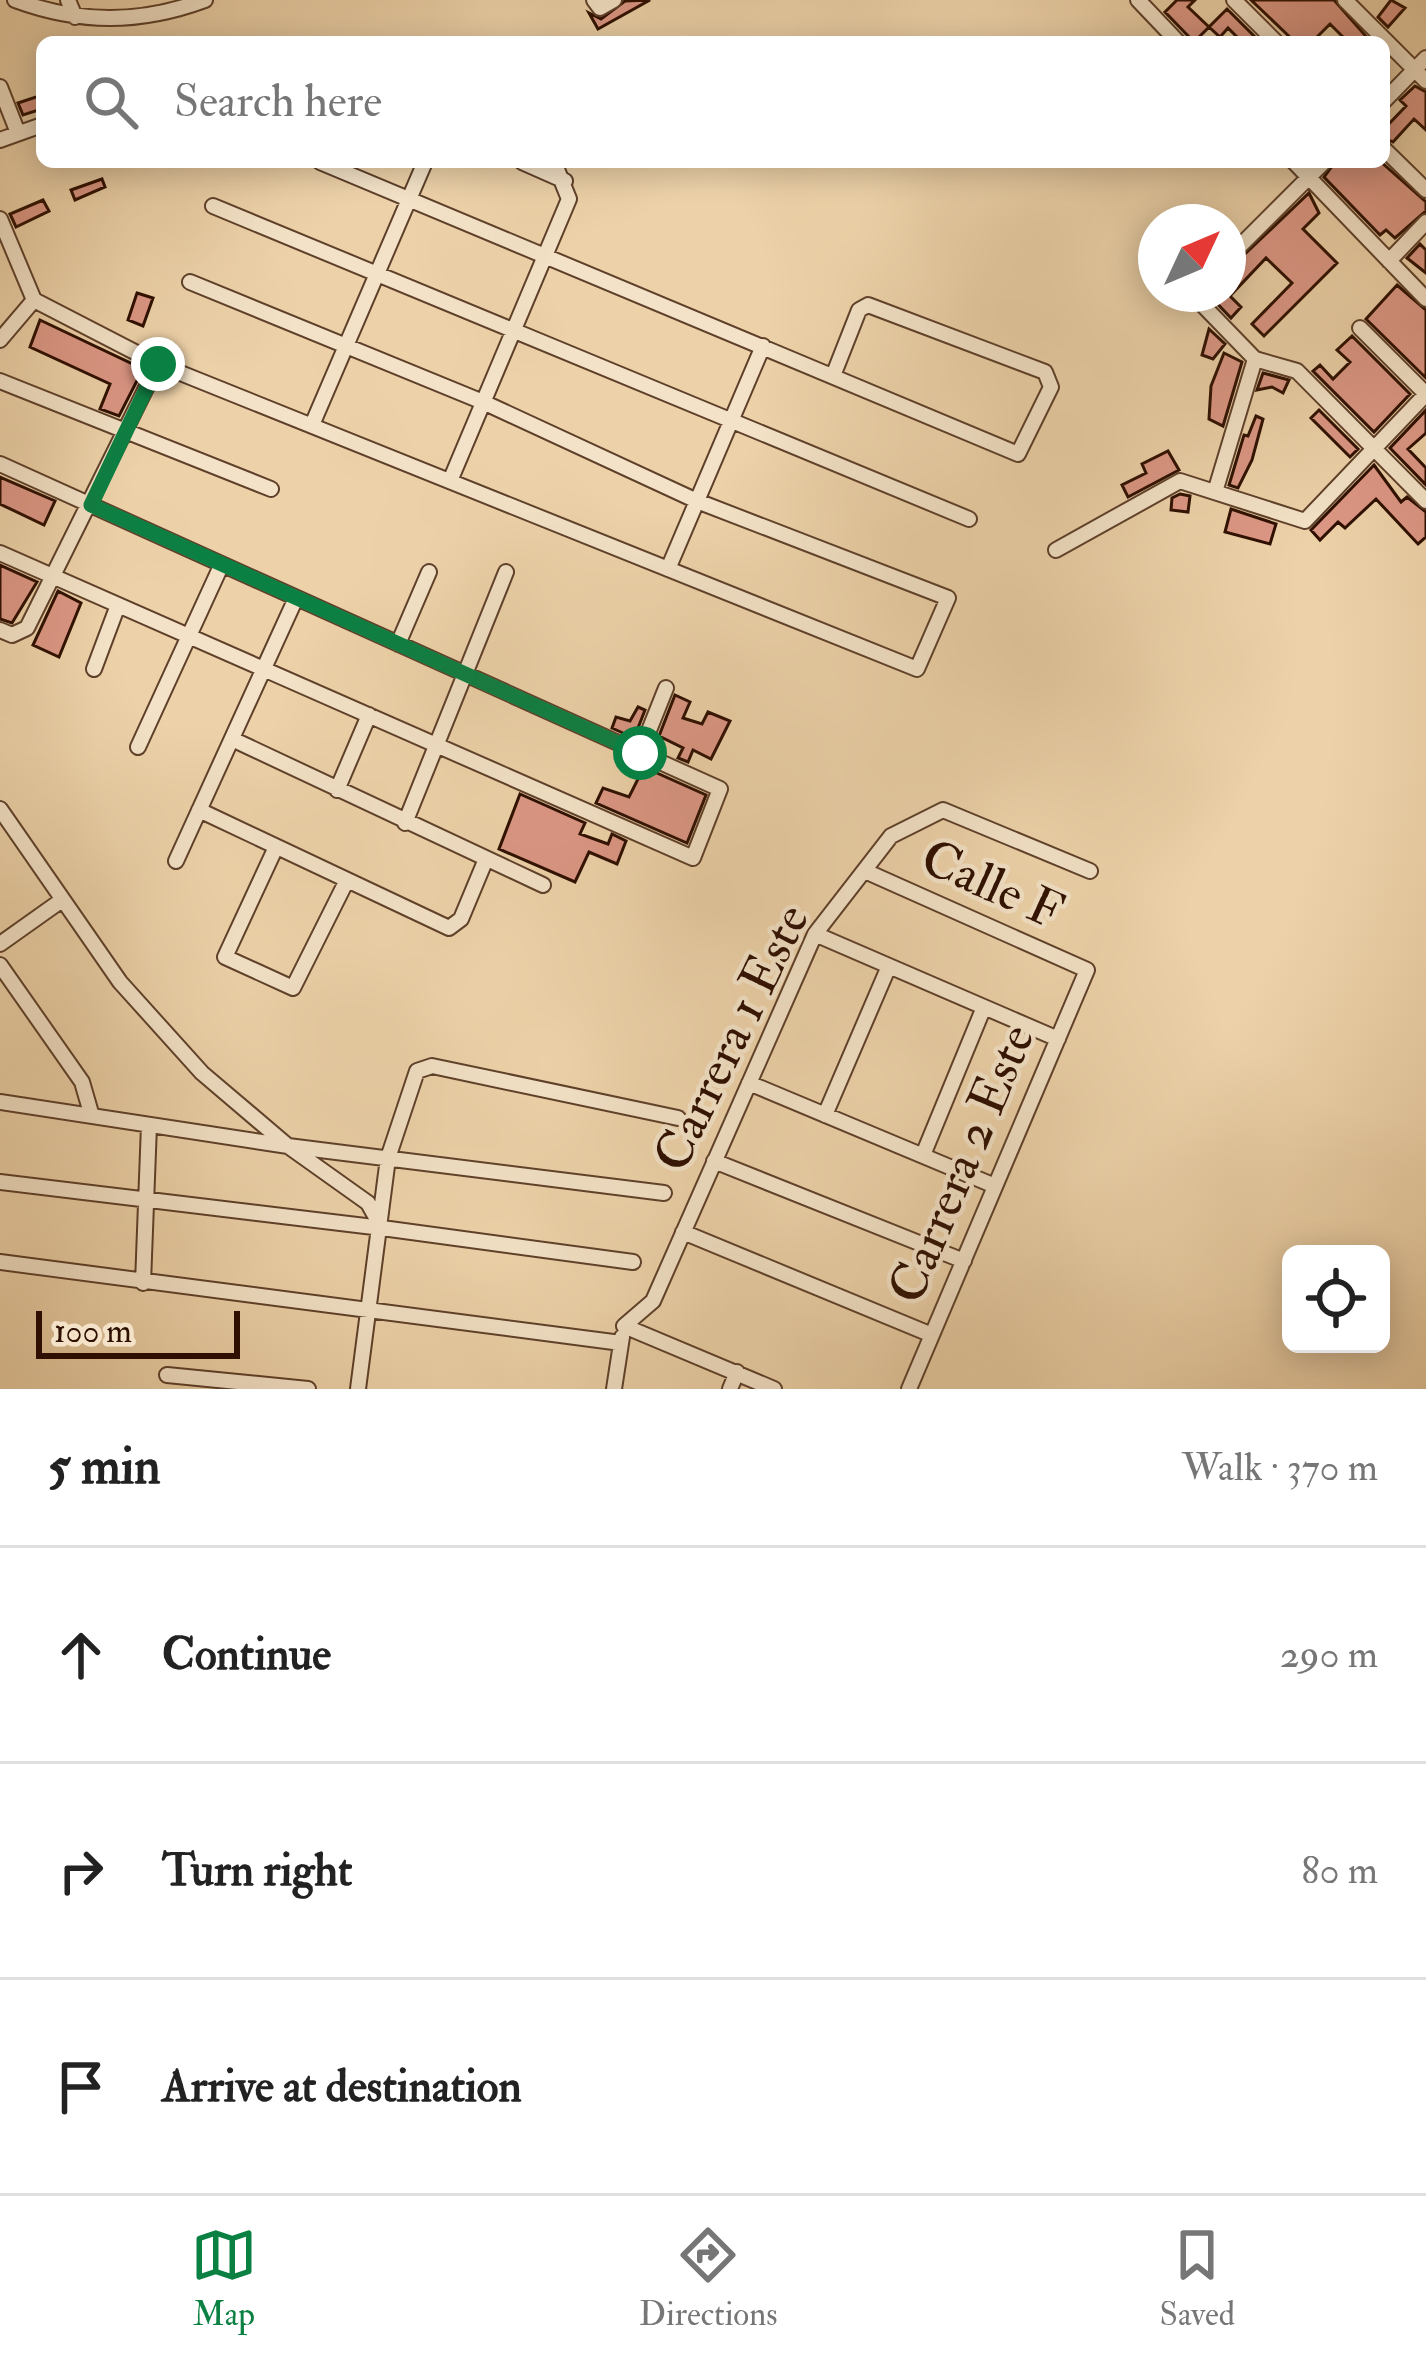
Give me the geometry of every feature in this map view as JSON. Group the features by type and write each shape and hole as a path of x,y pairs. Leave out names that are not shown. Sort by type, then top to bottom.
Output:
{"street":[{"path":"16,0 75,17 205,0"},
{"path":"68,0 75,17"},
{"path":"1138,0 1172,36"},
{"path":"1234,0 1270,36"},
{"path":"1345,0 1385,36"},
{"path":"1390,41 1422,70 1390,96"},
{"path":"0,86 18,133"},
{"path":"0,140 36,127"},
{"path":"1390,155 1426,190"},
{"path":"334,168 1018,454 1051,387 1046,372 868,305 859,310 833,376"},
{"path":"312,425 422,168"},
{"path":"536,168 565,181"},
{"path":"450,481 569,199 557,168"},
{"path":"1300,168 1426,299"},
{"path":"1246,241 1318,168"},
{"path":"213,206 969,519"},
{"path":"0,219 34,300 158,364 917,669 948,598 698,500 483,402 190,282"},
{"path":"1389,261 1426,222"},
{"path":"0,340 34,300"},
{"path":"1208,312 1255,359 1297,371 1426,501"},
{"path":"1056,550 1180,481 1304,521 1426,394 1360,328"},
{"path":"668,568 763,346"},
{"path":"1215,492 1255,359"},
{"path":"0,630 19,634 27,628 158,364"},
{"path":"0,381 272,489"},
{"path":"0,464 721,789 693,858 0,553"},
{"path":"138,747 221,566"},
{"path":"398,644 429,572"},
{"path":"405,823 506,572"},
{"path":"176,861 296,598"},
{"path":"94,669 118,604"},
{"path":"640,753 666,688"},
{"path":"337,790 369,715"},
{"path":"232,739 543,885"},
{"path":"0,809 120,982 202,1073 288,1146 368,1203 382,1228"},
{"path":"199,810 449,928 460,919 486,860"},
{"name":"Carrera 1 Este","path":"624,1326 653,1301 815,934 892,836 943,810 1090,872"},
{"path":"276,848 225,957 293,988 346,882"},
{"name":"Calle F","path":"865,871 1087,970"},
{"path":"0,944 62,900"},
{"path":"815,934 1058,1039"},
{"path":"0,965 82,1082 91,1113"},
{"path":"825,1115 889,966"},
{"name":"Carrera 2 Este","path":"909,1389 1087,970"},
{"path":"923,1155 984,1006"},
{"path":"358,1389 388,1158 417,1071 432,1066 678,1118"},
{"path":"749,1083 995,1186"},
{"path":"0,1102 288,1146 664,1193"},
{"path":"143,1283 149,1125"},
{"path":"715,1161 964,1261"},
{"path":"0,1182 633,1262"},
{"path":"683,1232 932,1335"},
{"path":"0,1262 621,1343"},
{"path":"614,1389 624,1326 774,1389"},
{"path":"730,1389 737,1372"},
{"path":"166,1375 308,1389"}],"building":[{"path":"650,0 598,29 589,13 601,19 625,1"},
{"path":"1177,0 1195,0 1188,7 1209,27 1200,36 1188,36 1165,12"},
{"path":"1251,0 1334,0 1366,36 1342,36 1330,24 1318,36 1289,36"},
{"path":"1391,0 1405,8 1388,27 1378,17"},
{"path":"1227,9 1254,36 1236,36 1228,28 1219,36 1209,27"},
{"path":"1415,86 1426,92 1426,130 1414,119 1393,142 1390,123 1406,106 1400,100"},
{"path":"36,97 36,111 23,115 18,103"},
{"path":"1331,168 1388,168 1426,202 1426,211 1395,238 1386,230 1380,235 1324,177"},
{"path":"102,179 105,187 75,200 71,190"},
{"path":"1309,193 1319,213 1303,229 1337,263 1264,336 1252,324 1292,283 1266,258 1246,279 1246,253"},
{"path":"43,200 49,211 16,227 10,214"},
{"path":"1420,244 1426,250 1426,273 1407,258"},
{"path":"1397,285 1426,310 1426,378 1366,319"},
{"path":"137,293 153,298 143,326 128,320"},
{"path":"40,320 143,369 119,416 100,409 110,384 30,347"},
{"path":"1209,329 1225,344 1213,359 1202,355"},
{"path":"1352,336 1410,394 1374,432 1313,371 1320,365 1333,379 1350,362 1337,350"},
{"path":"1224,353 1242,362 1223,426 1209,419 1211,386"},
{"path":"1263,373 1289,380 1283,393 1272,387 1257,390"},
{"path":"1319,410 1358,449 1350,457 1311,418"},
{"path":"1426,410 1426,433 1408,449 1426,468 1426,485 1390,448"},
{"path":"1256,416 1263,419 1252,460 1238,488 1229,485 1244,435 1248,436"},
{"path":"1168,451 1179,470 1128,497 1122,485 1146,473 1142,464"},
{"path":"1374,465 1401,502 1407,497 1426,512 1426,537 1418,544 1376,499 1345,528 1338,522 1320,540 1311,530"},
{"path":"0,477 55,501 44,525 0,504"},
{"path":"1190,496 1188,512 1171,510 1172,498"},
{"path":"1231,509 1276,524 1270,544 1225,532"},
{"path":"0,565 37,582 12,623 0,619"},
{"path":"58,591 81,603 59,657 33,645"},
{"path":"675,695 690,702 683,718 702,724 708,712 730,721 711,759 693,750 688,762 678,758 683,748 659,736"},
{"path":"638,707 645,710 634,738 612,728 616,717 630,721"},
{"path":"630,761 706,795 687,843 596,803 603,788 629,797 639,777 626,772"},
{"path":"520,794 585,823 580,834 608,844 612,834 626,841 617,864 589,852 575,882 499,849"}],"route":[{"path":"158,364 91,505 640,753"}]}
